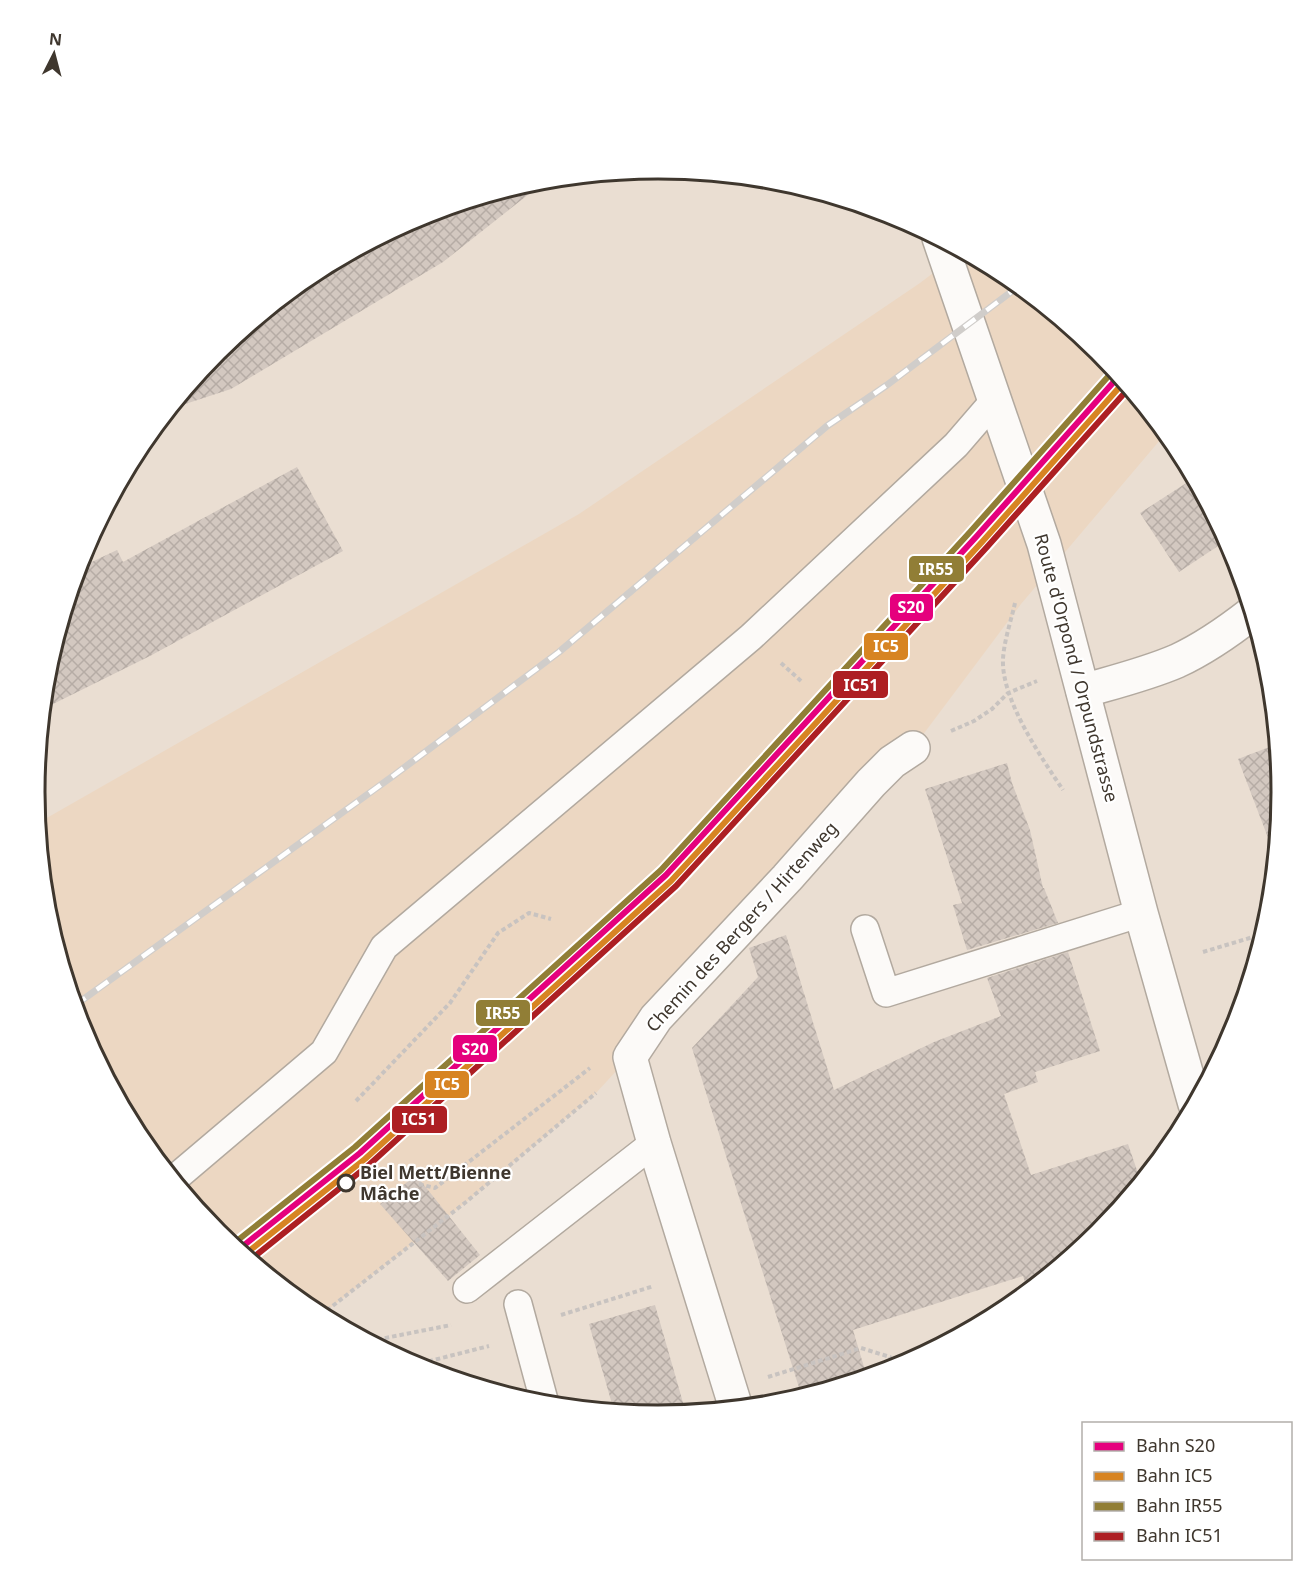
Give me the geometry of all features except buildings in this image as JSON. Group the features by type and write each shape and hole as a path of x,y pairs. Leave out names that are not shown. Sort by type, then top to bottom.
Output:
{"street":[{"name":"Route d'Orpond / Orpundstrasse","path":"943,249 1044,544 1141,913 1192,1093"},
{"path":"1083,690 1134,676 1178,660 1245,619"},
{"name":"Chemin des Bergers / Hirtenweg","path":"630,1058 656,1018 787,878 871,783 892,762 913,748"},
{"path":"630,1058 733,1398"}],"lane":[{"path":"180,1174 324,1052 384,947 751,637 957,445 994,401"},
{"path":"865,929 886,993 1141,913"},
{"path":"467,1289 654,1143"},
{"path":"522,1320 542,1394"}],"path":[{"path":"1015,602 1003,660 1008,693 1037,751 1065,793"},
{"path":"913,748 974,721 992,709 1008,693 1025,685"},
{"path":"356,1101 450,1003 498,933 529,913 551,919"},
{"path":"1203,952 1253,937"},
{"path":"329,1309 466,1202 596,1093 630,1058"},
{"path":"419,1184 435,1188 591,1068"},
{"path":"382,1339 522,1320 694,1274"},
{"path":"427,1360 522,1320"},
{"path":"733,1398 861,1348 890,1359"}],"shaded area":[{"path":"955,256 999,282 1062,331 1091,359 1119,388 1160,440 1021,604 913,748 596,1093 466,1202 329,1309 254,1253 197,1196 148,1133 127,1098 92,1027 66,951 50,872 46,819 579,514 920,283"}],"railway":[{"path":"82,1000 393,776 559,652 827,426 887,385 1012,292"}],"rail line":[{"name":"IR55","path":"239,1239 355,1147 661,870 970,532 1108,377"},
{"name":"S20","path":"245,1244 360,1153 666,875 976,537 1113,382"},
{"name":"IC5","path":"251,1250 365,1159 671,881 982,542 1119,388"},
{"name":"IC51","path":"256,1255 370,1164 676,886 987,547 1124,394"}],"place":[{"name":"Biel Mett/Bienne Mâche","path":"346,1183"}]}
